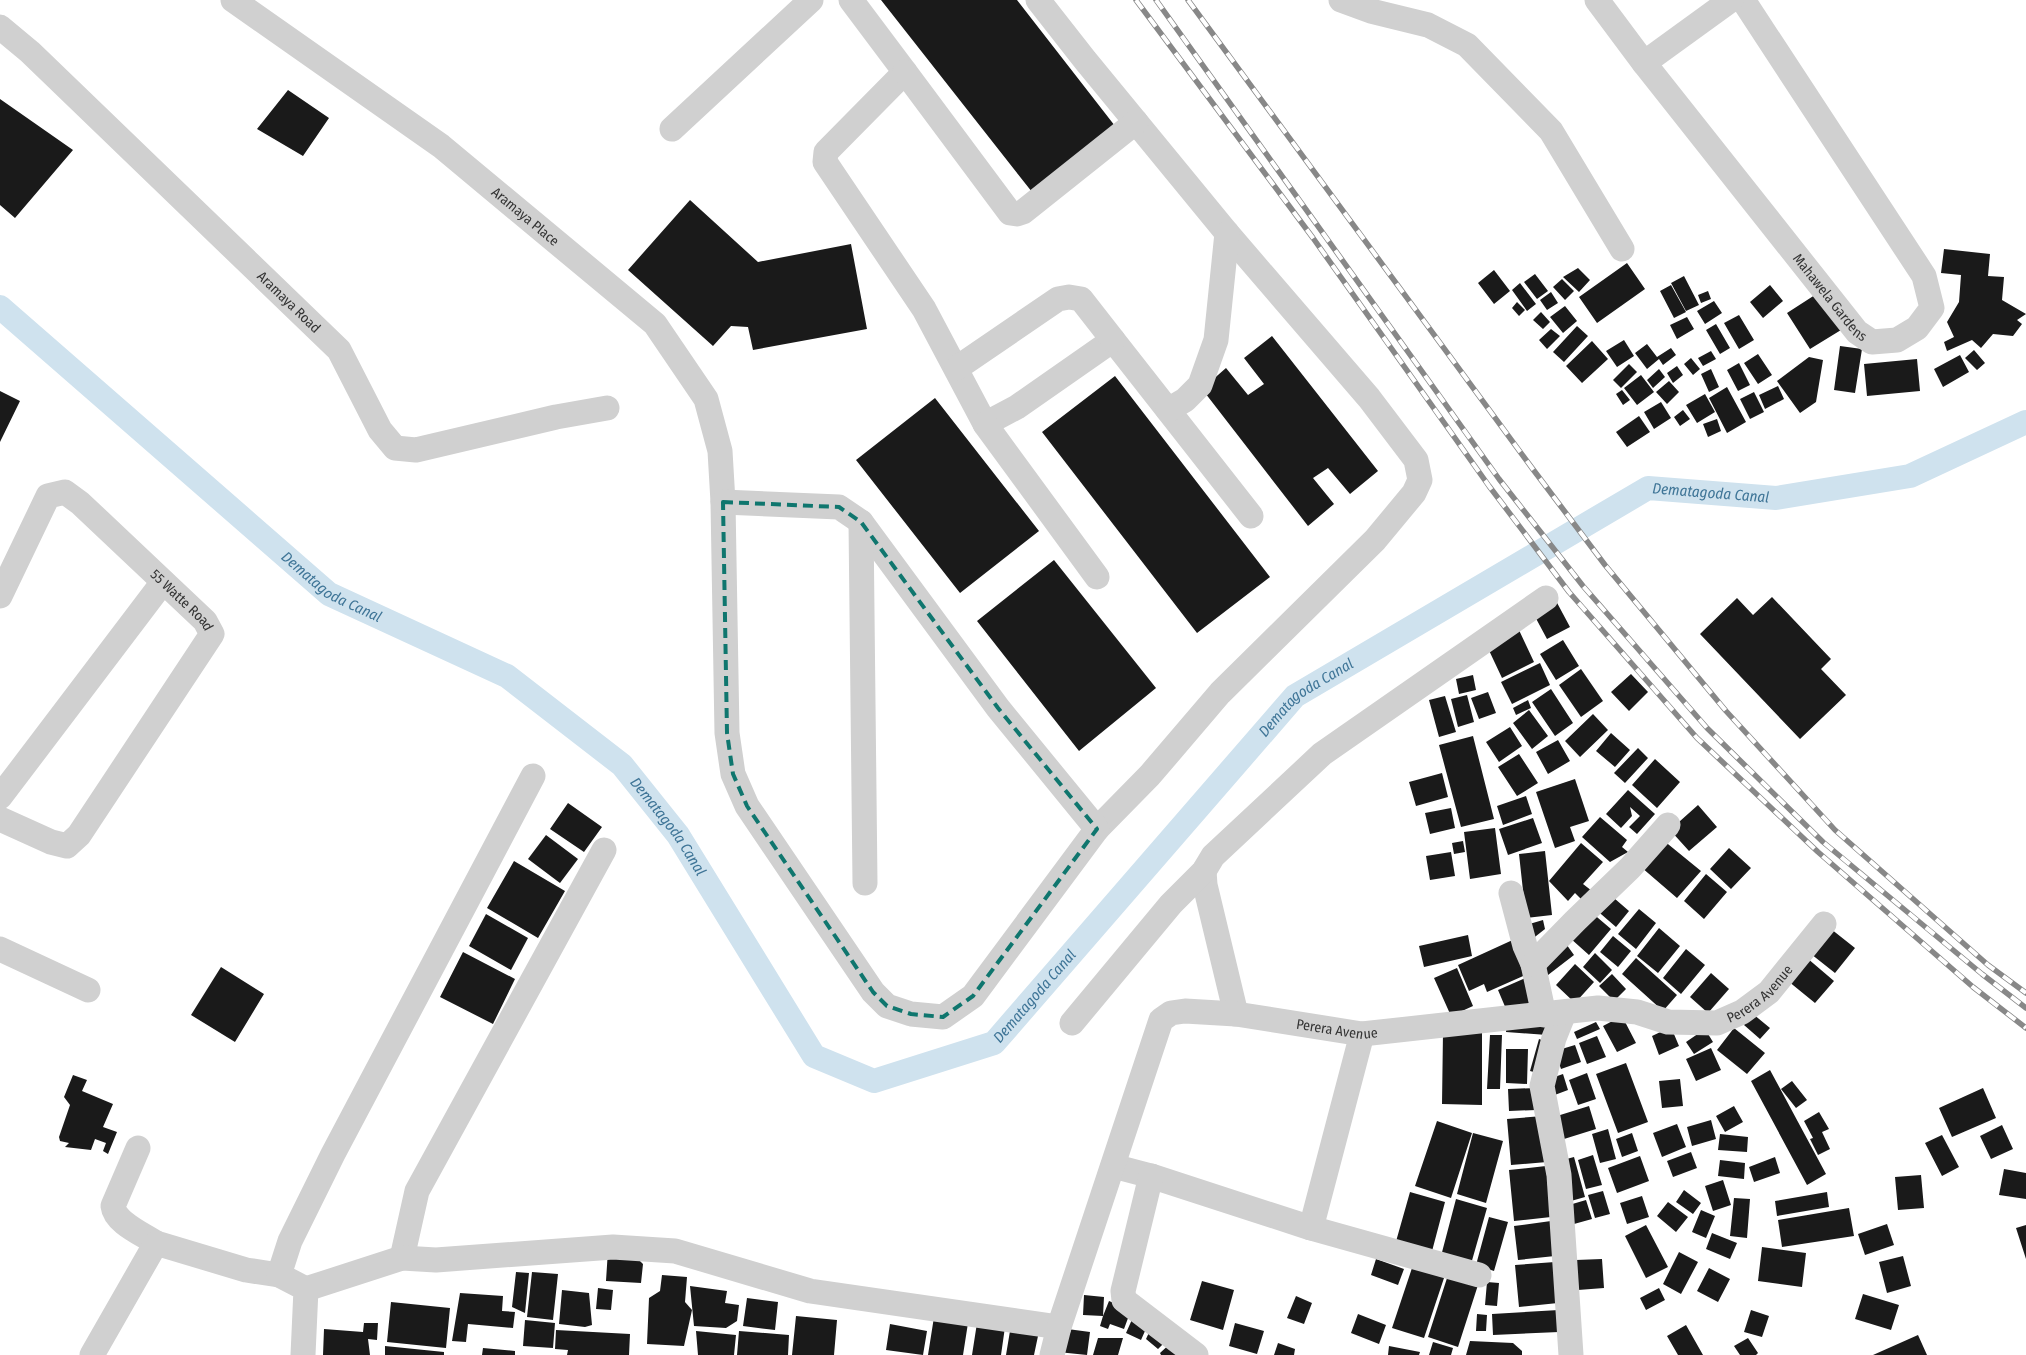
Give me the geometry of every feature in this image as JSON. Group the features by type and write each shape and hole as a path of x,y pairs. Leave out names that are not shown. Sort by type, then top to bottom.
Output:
{"street":[{"name":"Aramaya Place","path":"233,0 440,146 655,324 706,399 720,451 723,502 727,733 733,774 747,806 873,992 887,1006 911,1014 943,1017 973,996 1097,829 1150,774 1220,693 1374,540 1414,493 1420,480 1416,460 1369,398 1227,233 1038,0"},
{"path":"672,129 811,0"},
{"path":"851,0 1010,212 1017,214 1024,212 1136,122"},
{"path":"1341,0 1371,11 1428,25 1466,45 1551,131 1622,249"},
{"name":"Mahawela Gardens","path":"1597,0 1644,63 1857,332 1872,342 1897,340 1917,328 1932,308 1924,276 1743,0"},
{"path":"1644,63 1731,0"},
{"name":"Aramaya Road","path":"0,27 30,52 339,350 380,430 395,448 416,450 556,416 607,408"},
{"path":"905,72 826,152 825,162 924,309 986,424 1097,577"},
{"path":"1168,410 1185,400 1200,385 1216,340 1227,233"},
{"path":"956,368 1058,299 1069,297 1080,299 1251,516"},
{"path":"986,424 1017,407 1113,340"},
{"name":"55 Watte Road","path":"0,596 48,496 65,492 80,503 205,621 212,634 78,835 67,846 51,842 0,819"},
{"path":"723,502 839,507 861,522 998,708 1097,829"},
{"path":"861,522 865,883"},
{"path":"0,796 163,582"},
{"path":"1072,1023 1171,904 1204,870 1213,856 1322,754 1546,598"},
{"path":"279,1275 290,1241 333,1154 533,776"},
{"path":"1533,964 1575,920 1630,868 1668,825"},
{"path":"402,1258 417,1192 604,850"},
{"path":"1204,870 1205,885 1236,1014"},
{"path":"1511,893 1525,946 1554,1014 1554,1038 1542,1086 1559,1175 1571,1355"},
{"name":"Perera Avenue","path":"1052,1355 1059,1328 1161,1020 1171,1013 1185,1011 1236,1014 1362,1034 1598,1008 1637,1012 1668,1022 1717,1023 1742,1012 1769,992 1824,924"},
{"path":"0,949 88,990"},
{"path":"1311,1228 1362,1034"},
{"path":"138,1148 114,1206 114,1212 120,1219 156,1243 246,1270 279,1275 306,1289 402,1258 436,1260 613,1247 675,1250 810,1291 1059,1328"},
{"path":"1113,1166 1151,1176 1311,1228 1479,1275"},
{"path":"1151,1176 1123,1290 1124,1300 1196,1355"},
{"path":"92,1355 156,1243"},
{"path":"304,1355 306,1289"}],"highlighted area":[{"path":"723,502 839,507 861,522 998,708 1097,829 973,996 943,1017 911,1014 887,1006 873,992 747,806 733,774 727,733"}],"building":[{"path":"881,0 1017,0 1115,126 1032,192"},
{"path":"288,90 329,118 303,156 257,129"},
{"path":"0,99 73,150 15,218 0,205"},
{"path":"690,200 758,262 851,244 867,329 753,350 748,327 731,326 713,346 628,270"},
{"path":"1944,249 1990,254 1988,276 2004,277 2002,300 2026,314 2017,320 2022,324 2013,336 1993,334 1981,348 1972,340 1947,351 1944,342 1954,337 1947,322 1959,302 1961,275 1941,273"},
{"path":"1627,263 1645,289 1597,323 1579,297"},
{"path":"1578,268 1590,280 1579,292 1563,277"},
{"path":"1494,270 1510,291 1494,304 1478,283"},
{"path":"1535,274 1548,291 1537,299 1524,282"},
{"path":"1684,276 1699,305 1686,311 1671,283"},
{"path":"1562,279 1574,291 1565,300 1553,287"},
{"path":"1520,283 1536,304 1527,311 1512,290"},
{"path":"1671,285 1686,312 1674,318 1660,291"},
{"path":"1770,285 1783,301 1763,318 1750,302"},
{"path":"1708,291 1711,299 1701,303 1698,295"},
{"path":"1551,292 1558,303 1547,310 1540,300"},
{"path":"1818,293 1841,330 1810,349 1787,313"},
{"path":"1714,301 1722,313 1705,324 1697,311"},
{"path":"1517,302 1525,310 1519,316 1512,308"},
{"path":"1565,306 1577,321 1563,333 1550,317"},
{"path":"1541,312 1550,322 1543,329 1533,320"},
{"path":"1739,315 1754,340 1739,349 1724,323"},
{"path":"1687,317 1694,329 1677,339 1670,325"},
{"path":"1716,324 1730,348 1720,354 1706,330"},
{"path":"1577,326 1588,336 1564,362 1553,352"},
{"path":"1551,329 1560,336 1547,349 1539,340"},
{"path":"1272,336 1378,471 1350,494 1328,468 1313,478 1334,504 1308,526 1202,389 1226,368 1248,395 1264,384 1244,358"},
{"path":"1624,340 1634,356 1617,367 1606,351"},
{"path":"1592,341 1608,359 1582,383 1566,366"},
{"path":"1647,344 1657,357 1671,348 1676,355 1663,365 1659,359 1647,369 1635,353"},
{"path":"1840,346 1862,349 1855,393 1834,390"},
{"path":"1974,350 1985,363 1977,370 1965,358"},
{"path":"1711,351 1716,359 1703,366 1698,358"},
{"path":"1758,354 1772,375 1758,384 1744,363"},
{"path":"1960,355 1969,372 1943,387 1934,369"},
{"path":"1809,357 1823,360 1816,402 1800,413 1777,381"},
{"path":"1691,358 1700,369 1693,375 1684,364"},
{"path":"1917,359 1920,391 1867,396 1864,364"},
{"path":"1739,363 1750,385 1738,391 1727,370"},
{"path":"1629,364 1637,372 1621,388 1613,380"},
{"path":"1677,366 1683,375 1673,383 1667,373"},
{"path":"1659,369 1665,377 1653,388 1647,380"},
{"path":"1711,369 1719,387 1709,392 1701,374"},
{"path":"1641,375 1654,392 1637,405 1624,388"},
{"path":"1115,376 1270,577 1197,633 1042,432"},
{"path":"1669,381 1679,392 1667,404 1656,392"},
{"path":"1778,386 1784,399 1765,409 1759,395"},
{"path":"1727,387 1746,422 1727,433 1709,398"},
{"path":"1622,390 1630,400 1623,405 1616,394"},
{"path":"0,391 20,401 0,442"},
{"path":"1754,392 1764,412 1750,419 1740,399"},
{"path":"1705,394 1715,412 1697,423 1686,405"},
{"path":"935,398 1039,531 960,593 856,460"},
{"path":"1661,402 1671,418 1654,429 1644,412"},
{"path":"1683,410 1690,419 1680,426 1674,417"},
{"path":"1639,416 1650,432 1627,447 1616,432"},
{"path":"1717,419 1721,431 1708,437 1703,424"},
{"path":"1054,560 1156,688 1079,751 977,621"},
{"path":"1772,597 1831,659 1821,669 1846,695 1800,739 1700,634 1737,598 1753,615"},
{"path":"1555,599 1570,627 1547,639 1532,611"},
{"path":"1518,628 1534,662 1502,678 1486,644"},
{"path":"1563,640 1579,666 1556,680 1540,654"},
{"path":"1540,663 1550,685 1512,704 1501,682"},
{"path":"1581,669 1603,701 1581,717 1559,685"},
{"path":"1631,674 1648,692 1629,711 1611,692"},
{"path":"1473,675 1476,690 1459,694 1456,679"},
{"path":"1551,689 1573,723 1555,736 1532,702"},
{"path":"1488,692 1496,713 1479,719 1471,698"},
{"path":"1467,695 1474,722 1458,727 1451,699"},
{"path":"1445,696 1456,732 1439,737 1429,700"},
{"path":"1528,700 1531,708 1516,715 1513,708"},
{"path":"1529,710 1548,736 1532,749 1513,723"},
{"path":"1593,714 1608,730 1580,757 1565,741"},
{"path":"1510,727 1522,746 1499,762 1486,742"},
{"path":"1611,733 1630,750 1615,767 1596,751"},
{"path":"1473,736 1494,819 1461,827 1439,745"},
{"path":"1558,740 1570,761 1548,774 1536,752"},
{"path":"1638,748 1648,758 1625,783 1614,773"},
{"path":"1519,754 1538,783 1517,796 1498,767"},
{"path":"1655,759 1680,782 1657,808 1632,785"},
{"path":"1442,773 1448,797 1416,806 1409,782"},
{"path":"1575,779 1589,821 1570,827 1575,841 1555,848 1536,792"},
{"path":"1628,790 1655,814 1637,834 1629,827 1640,816 1630,807 1632,816 1621,828 1606,814"},
{"path":"1526,796 1532,814 1503,825 1497,806"},
{"path":"568,803 602,827 584,852 550,829"},
{"path":"1698,805 1717,827 1689,851 1670,830"},
{"path":"1451,808 1455,828 1430,834 1425,813"},
{"path":"1600,817 1627,840 1622,847 1628,852 1610,862 1582,837"},
{"path":"1533,818 1542,843 1508,855 1499,829"},
{"path":"1495,828 1501,874 1470,879 1464,832"},
{"path":"546,835 578,859 560,883 528,859"},
{"path":"1663,840 1701,871 1677,898 1641,867"},
{"path":"1463,841 1465,852 1454,854 1452,843"},
{"path":"1581,843 1603,862 1583,884 1592,891 1583,901 1575,893 1568,901 1549,881"},
{"path":"1729,848 1751,868 1731,889 1710,869"},
{"path":"1545,851 1552,915 1526,918 1519,854"},
{"path":"1451,852 1455,876 1430,880 1426,856"},
{"path":"514,861 565,891 538,938 487,908"},
{"path":"1706,874 1727,892 1704,919 1684,901"},
{"path":"1607,892 1629,911 1616,927 1594,908"},
{"path":"1639,909 1656,923 1636,949 1618,934"},
{"path":"1591,912 1611,929 1589,955 1570,938"},
{"path":"486,914 528,938 511,970 469,946"},
{"path":"1543,920 1545,929 1531,940 1526,925"},
{"path":"1659,928 1680,946 1658,973 1637,956"},
{"path":"1831,929 1855,948 1835,973 1811,954"},
{"path":"1468,935 1472,956 1424,967 1419,946"},
{"path":"1613,936 1631,951 1618,967 1600,952"},
{"path":"1517,938 1532,972 1487,992 1484,984 1469,991 1458,965"},
{"path":"1564,941 1574,955 1548,975 1539,961"},
{"path":"1686,949 1705,965 1681,994 1663,978"},
{"path":"463,952 515,979 493,1024 440,997"},
{"path":"1595,953 1612,970 1600,983 1583,967"},
{"path":"1636,958 1677,995 1663,1011 1622,974"},
{"path":"1807,958 1834,981 1815,1003 1788,981"},
{"path":"1575,964 1594,982 1575,1003 1556,985"},
{"path":"221,967 264,994 235,1042 191,1015"},
{"path":"1457,968 1473,1006 1451,1016 1434,978"},
{"path":"1711,973 1729,989 1708,1013 1690,997"},
{"path":"1612,974 1626,989 1614,1001 1599,986"},
{"path":"1528,977 1539,1003 1509,1016 1498,990"},
{"path":"1753,1014 1770,1028 1760,1039 1744,1025"},
{"path":"1622,1016 1636,1043 1617,1052 1603,1026"},
{"path":"1507,1020 1548,1023 1547,1035 1506,1032"},
{"path":"1596,1022 1600,1029 1577,1039 1574,1032"},
{"path":"1671,1027 1679,1046 1659,1055 1652,1036"},
{"path":"1734,1028 1765,1053 1747,1074 1717,1050"},
{"path":"1705,1029 1713,1042 1694,1054 1686,1042"},
{"path":"1443,1032 1482,1033 1482,1105 1442,1104"},
{"path":"1490,1035 1502,1035 1500,1089 1487,1089"},
{"path":"1597,1036 1606,1057 1587,1064 1579,1043"},
{"path":"1539,1039 1550,1043 1541,1074 1530,1071"},
{"path":"1575,1045 1581,1062 1561,1069 1555,1051"},
{"path":"1711,1048 1721,1070 1696,1081 1686,1059"},
{"path":"1506,1049 1528,1049 1527,1084 1506,1083"},
{"path":"1626,1063 1648,1122 1618,1133 1596,1074"},
{"path":"1770,1070 1826,1174 1807,1185 1751,1081"},
{"path":"1587,1073 1596,1099 1578,1105 1569,1080"},
{"path":"1563,1074 1568,1090 1552,1096 1546,1080"},
{"path":"73,1075 87,1080 82,1091 113,1104 103,1127 117,1132 108,1154 103,1151 106,1143 95,1139 91,1150 65,1147 69,1143 60,1141 59,1137 70,1105 64,1097"},
{"path":"1680,1079 1683,1106 1662,1108 1659,1081"},
{"path":"1792,1081 1807,1100 1796,1108 1781,1089"},
{"path":"1536,1088 1536,1110 1509,1111 1508,1089"},
{"path":"1983,1088 1996,1118 1952,1137 1939,1108"},
{"path":"1589,1106 1596,1129 1564,1139 1557,1116"},
{"path":"1734,1106 1743,1122 1725,1132 1716,1116"},
{"path":"1819,1112 1829,1129 1822,1132 1830,1149 1818,1155 1810,1139 1813,1138 1804,1121"},
{"path":"1543,1116 1547,1162 1511,1165 1507,1119"},
{"path":"1711,1120 1716,1139 1692,1146 1687,1127"},
{"path":"1437,1121 1472,1133 1451,1198 1415,1186"},
{"path":"1677,1124 1686,1147 1662,1157 1653,1133"},
{"path":"2002,1125 2013,1149 1991,1159 1980,1136"},
{"path":"1608,1129 1616,1159 1600,1163 1592,1134"},
{"path":"1473,1133 1503,1141 1486,1203 1457,1194"},
{"path":"1632,1133 1638,1151 1622,1157 1616,1139"},
{"path":"1720,1134 1748,1137 1747,1152 1718,1150"},
{"path":"1942,1135 1959,1167 1942,1176 1925,1143"},
{"path":"1691,1152 1697,1168 1673,1177 1667,1161"},
{"path":"1593,1155 1602,1185 1586,1189 1578,1160"},
{"path":"1640,1156 1649,1181 1617,1193 1608,1168"},
{"path":"1574,1157 1585,1197 1571,1201 1559,1161"},
{"path":"1775,1157 1780,1173 1754,1182 1749,1167"},
{"path":"1720,1160 1745,1163 1744,1179 1718,1176"},
{"path":"1546,1166 1551,1217 1514,1221 1509,1170"},
{"path":"2004,1169 2026,1173 2026,1199 1999,1195"},
{"path":"1921,1175 1924,1208 1898,1210 1895,1177"},
{"path":"1723,1180 1731,1205 1713,1211 1705,1186"},
{"path":"1684,1190 1701,1203 1693,1214 1676,1202"},
{"path":"1603,1191 1610,1214 1595,1218 1588,1195"},
{"path":"1410,1192 1445,1202 1431,1255 1395,1245"},
{"path":"1827,1192 1829,1207 1777,1216 1775,1201"},
{"path":"1642,1196 1649,1217 1627,1224 1620,1203"},
{"path":"1734,1198 1750,1199 1747,1238 1730,1236"},
{"path":"1456,1199 1487,1208 1471,1264 1441,1256"},
{"path":"1586,1200 1592,1219 1574,1224 1569,1205"},
{"path":"1668,1202 1688,1217 1676,1232 1657,1216"},
{"path":"1849,1208 1854,1236 1782,1247 1778,1220"},
{"path":"1701,1210 1715,1216 1706,1238 1692,1232"},
{"path":"1489,1217 1508,1222 1494,1271 1476,1265"},
{"path":"1551,1221 1555,1256 1518,1260 1514,1226"},
{"path":"1887,1224 1894,1245 1865,1255 1858,1234"},
{"path":"1646,1225 1668,1267 1646,1278 1625,1236"},
{"path":"2026,1225 2026,1259 2016,1228"},
{"path":"1712,1233 1737,1243 1730,1259 1706,1249"},
{"path":"1762,1247 1806,1253 1802,1287 1758,1281"},
{"path":"608,1250 631,1252 643,1264 641,1283 606,1281"},
{"path":"1679,1252 1698,1262 1681,1294 1663,1284"},
{"path":"1903,1256 1911,1286 1887,1293 1879,1262"},
{"path":"1376,1259 1404,1269 1398,1285 1371,1275"},
{"path":"1602,1259 1604,1288 1578,1290 1576,1260"},
{"path":"1555,1262 1558,1303 1519,1307 1515,1265"},
{"path":"1413,1265 1445,1275 1424,1338 1392,1328"},
{"path":"1709,1268 1730,1279 1718,1302 1697,1291"},
{"path":"516,1272 529,1273 525,1313 512,1307"},
{"path":"532,1272 558,1274 553,1320 527,1317"},
{"path":"662,1275 687,1277 685,1302 692,1310 684,1346 647,1344 649,1298 660,1291"},
{"path":"1448,1275 1478,1285 1458,1347 1428,1337"},
{"path":"1202,1281 1234,1290 1223,1330 1190,1320"},
{"path":"1487,1282 1499,1283 1497,1306 1485,1305"},
{"path":"690,1286 727,1291 725,1303 739,1305 737,1321 726,1328 694,1326"},
{"path":"598,1288 613,1290 611,1310 596,1309"},
{"path":"1659,1288 1665,1300 1646,1310 1640,1298"},
{"path":"562,1290 589,1293 592,1325 585,1327 559,1324"},
{"path":"460,1293 503,1296 502,1311 515,1312 513,1328 468,1324 466,1342 452,1341"},
{"path":"1863,1294 1899,1305 1891,1330 1855,1319"},
{"path":"1084,1295 1104,1297 1103,1316 1083,1315"},
{"path":"1296,1296 1312,1303 1304,1324 1287,1318"},
{"path":"747,1298 778,1302 775,1330 743,1326"},
{"path":"1109,1301 1131,1310 1124,1329 1110,1324 1108,1329 1100,1326"},
{"path":"391,1302 450,1308 446,1348 387,1342"},
{"path":"1559,1310 1559,1332 1493,1335 1492,1314"},
{"path":"1751,1310 1769,1316 1762,1337 1744,1332"},
{"path":"1358,1314 1386,1325 1379,1344 1351,1333"},
{"path":"1477,1314 1487,1315 1486,1331 1476,1331"},
{"path":"1134,1315 1149,1322 1141,1340 1126,1333"},
{"path":"796,1316 837,1320 834,1355 792,1355"},
{"path":"934,1317 968,1323 963,1355 928,1355"},
{"path":"525,1320 555,1323 553,1348 523,1346"},
{"path":"364,1323 378,1323 377,1340 368,1339 370,1355 323,1355 324,1329 363,1332"},
{"path":"977,1323 1005,1327 1001,1355 972,1355"},
{"path":"1235,1323 1264,1331 1257,1354 1229,1346"},
{"path":"890,1324 927,1331 923,1355 886,1350"},
{"path":"1686,1325 1703,1355 1678,1355 1667,1336"},
{"path":"1152,1326 1167,1340 1158,1349 1146,1339"},
{"path":"1060,1328 1090,1332 1087,1355 1058,1352"},
{"path":"556,1330 630,1334 629,1355 567,1355 568,1350 555,1349"},
{"path":"696,1331 736,1335 734,1355 698,1355"},
{"path":"739,1331 789,1335 788,1355 737,1355"},
{"path":"1010,1331 1038,1336 1034,1355 1006,1355"},
{"path":"1918,1335 1927,1355 1873,1355"},
{"path":"1098,1338 1123,1338 1118,1355 1093,1355"},
{"path":"1748,1338 1758,1353 1756,1355 1740,1355 1734,1346"},
{"path":"1173,1341 1186,1355 1161,1355 1160,1353"},
{"path":"1470,1341 1513,1343 1522,1351 1522,1355 1466,1355"},
{"path":"1433,1342 1453,1348 1451,1355 1429,1355"},
{"path":"1278,1343 1295,1349 1294,1355 1274,1355"},
{"path":"385,1346 444,1352 444,1355 385,1355"},
{"path":"1389,1346 1420,1352 1419,1355 1388,1355"},
{"path":"483,1348 515,1351 515,1355 482,1355"}],"waterway":[{"name":"Dematagoda Canal","path":"0,307 329,594 507,676 622,765 678,835 814,1056 874,1081 994,1043 1295,696 1648,488 1776,498 1910,476 2026,422"}],"railway":[{"path":"1136,0 1313,238 1489,486 1569,592 1697,738 1818,852 1973,987 2026,1028"},
{"path":"1156,0 1499,479 1583,586 1707,728 1823,842 1982,974 2026,1008"},
{"path":"1188,0 1605,565 1726,711 1835,830 1988,965 2026,993"}]}
